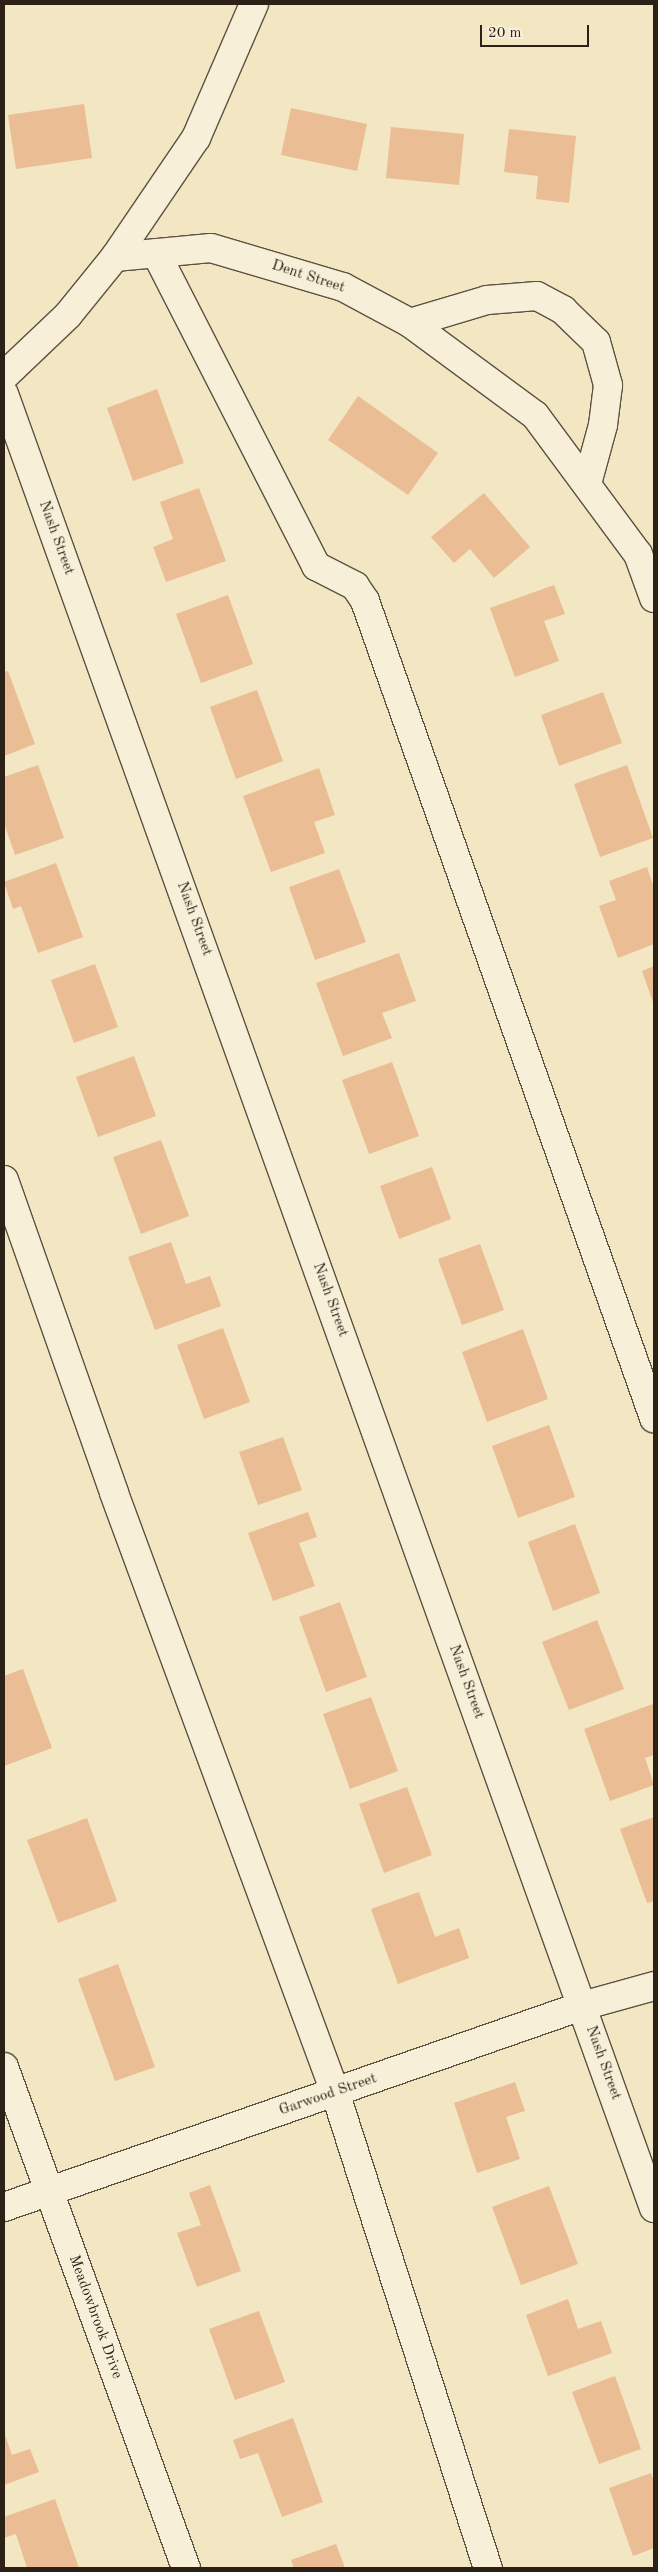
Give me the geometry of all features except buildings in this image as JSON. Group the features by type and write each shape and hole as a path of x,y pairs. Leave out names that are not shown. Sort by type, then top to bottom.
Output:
{"street":[{"path":"4,376 68,315 115,257 196,138 254,4"},
{"name":"Dent Street","path":"115,257 212,248 343,287 410,324 535,415 638,554 654,598"},
{"path":"156,253 316,566 355,586 365,601 654,1418"},
{"path":"410,324 487,300 537,296 563,310 596,342 608,385 603,425 587,484"},
{"name":"Nash Street","path":"4,394 654,2208"},
{"path":"4,1180 114,1493 336,2092 488,2568"},
{"name":"Garwood Street","path":"4,2207 582,2006 654,1986"},
{"name":"Meadowbrook Drive","path":"4,2066 186,2568"}]}
